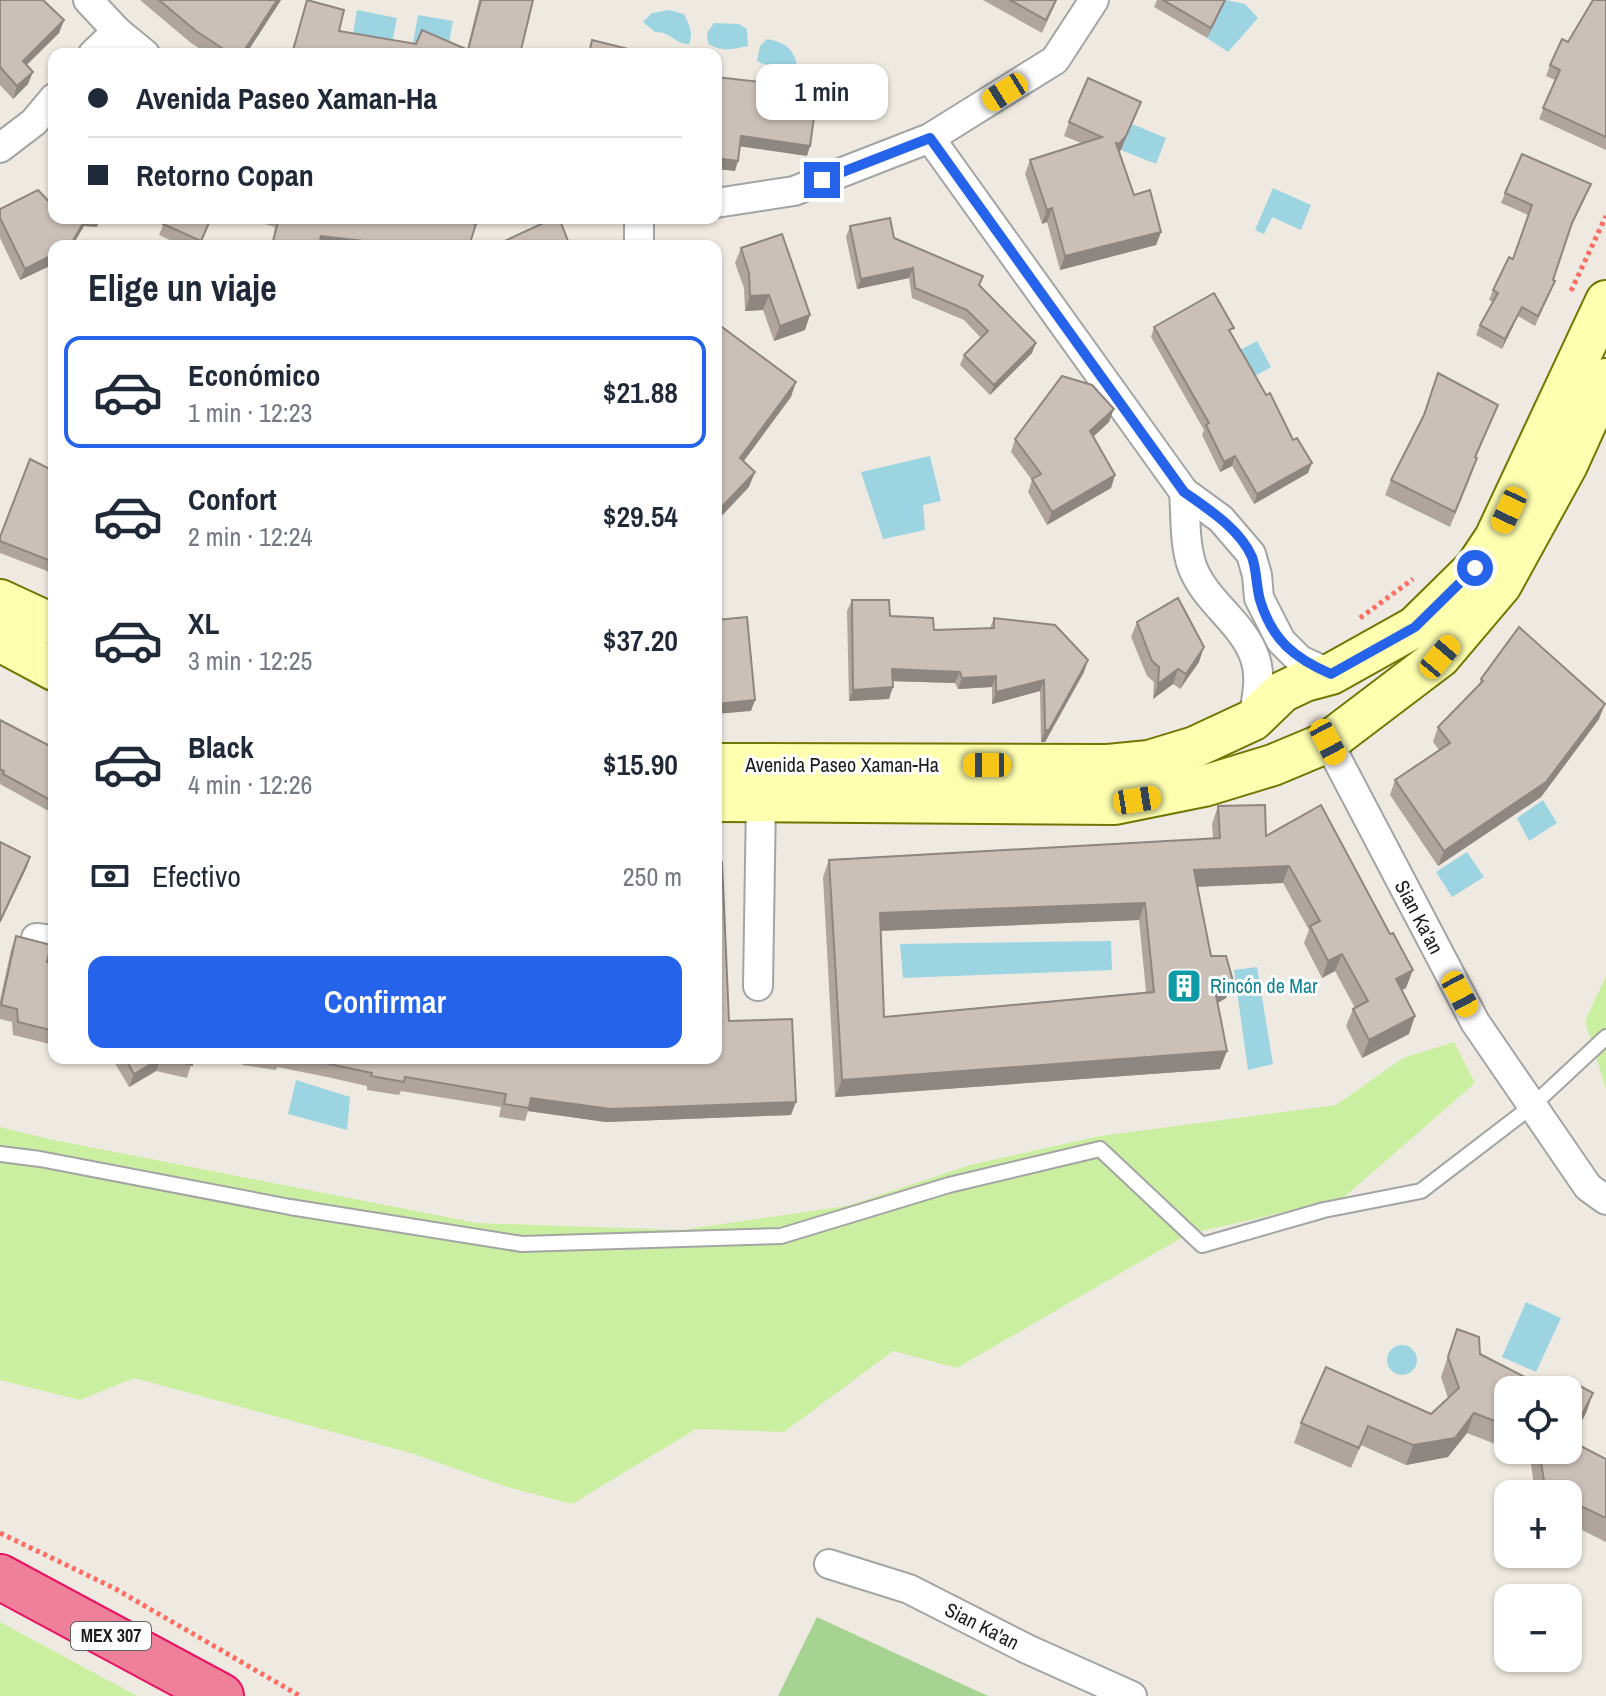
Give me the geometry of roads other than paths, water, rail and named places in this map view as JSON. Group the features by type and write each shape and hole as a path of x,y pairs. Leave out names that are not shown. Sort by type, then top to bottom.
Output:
{"highway":[{"name":"MEX 307","path":"0,1577 221,1696"},
{"path":"94,1627 129,1666 179,1696"}],"main road":[{"name":"Avenida Paseo Xaman-Ha","path":"722,764 1108,765 1149,761 1195,747 1253,720 1282,692 1331,674 1415,627 1475,568 1495,538 1606,301"},
{"name":"Avenida Paseo Xaman-Ha","path":"722,801 1115,804 1204,786 1273,765 1328,742 1440,657 1501,585 1567,465 1606,379"},
{"path":"0,600 48,622"},
{"path":"1415,627 1440,657"},
{"path":"0,641 48,667"},
{"path":"1195,747 1204,786"}],"street":[{"path":"88,0 138,48"},
{"path":"722,202 794,191 930,138 1055,60 1094,0"},
{"path":"99,48 117,31"},
{"path":"0,148 34,122 48,105"},
{"path":"930,138 1184,492 1221,519 1251,554 1259,598 1281,641 1300,660 1331,674"},
{"path":"1184,492 1192,565 1213,602 1243,637 1255,658 1258,682 1253,720"},
{"name":"Sian Ka'an","path":"1328,742 1475,1022 1588,1187 1606,1200"},
{"path":"758,986 761,800"},
{"name":"Sian Ka'an","path":"829,1564 909,1589 1027,1649 1132,1696"}],"lane":[{"path":"0,1154 290,1207 522,1244 781,1236 949,1185 1100,1149 1202,1245 1324,1210 1421,1191 1532,1106 1606,1037"}],"water":[{"path":"1226,0 1245,4 1258,18 1228,52 1207,38"},
{"path":"357,10 397,18 391,48 352,40"},
{"path":"669,10 684,14 691,33 689,44 655,32 643,22 652,13"},
{"path":"418,15 453,21 448,48 413,43"},
{"path":"714,23 739,24 747,29 748,46 722,49 708,43 707,33"},
{"path":"767,39 788,48 798,69 789,74 757,61 760,46"},
{"path":"1132,124 1166,138 1156,164 1121,150"},
{"path":"1273,188 1311,205 1301,230 1272,217 1264,234 1255,230"},
{"path":"1257,341 1271,367 1248,380 1233,354"},
{"path":"930,456 941,501 923,505 925,530 883,539 861,472"},
{"path":"1543,800 1557,823 1529,841 1517,818"},
{"path":"1467,852 1484,877 1452,897 1436,872"},
{"path":"1111,941 1112,970 903,978 900,944"},
{"path":"1257,967 1273,1064 1248,1070 1234,970"},
{"path":"296,1080 350,1097 347,1130 288,1114"},
{"path":"1526,1302 1561,1318 1536,1372 1502,1357"},
{"path":"1402,1345 1413,1349 1417,1360 1413,1371 1402,1375 1391,1371 1387,1360 1391,1349"}],"place":[{"name":"Rincón de Mar","path":"1184,986"}]}
